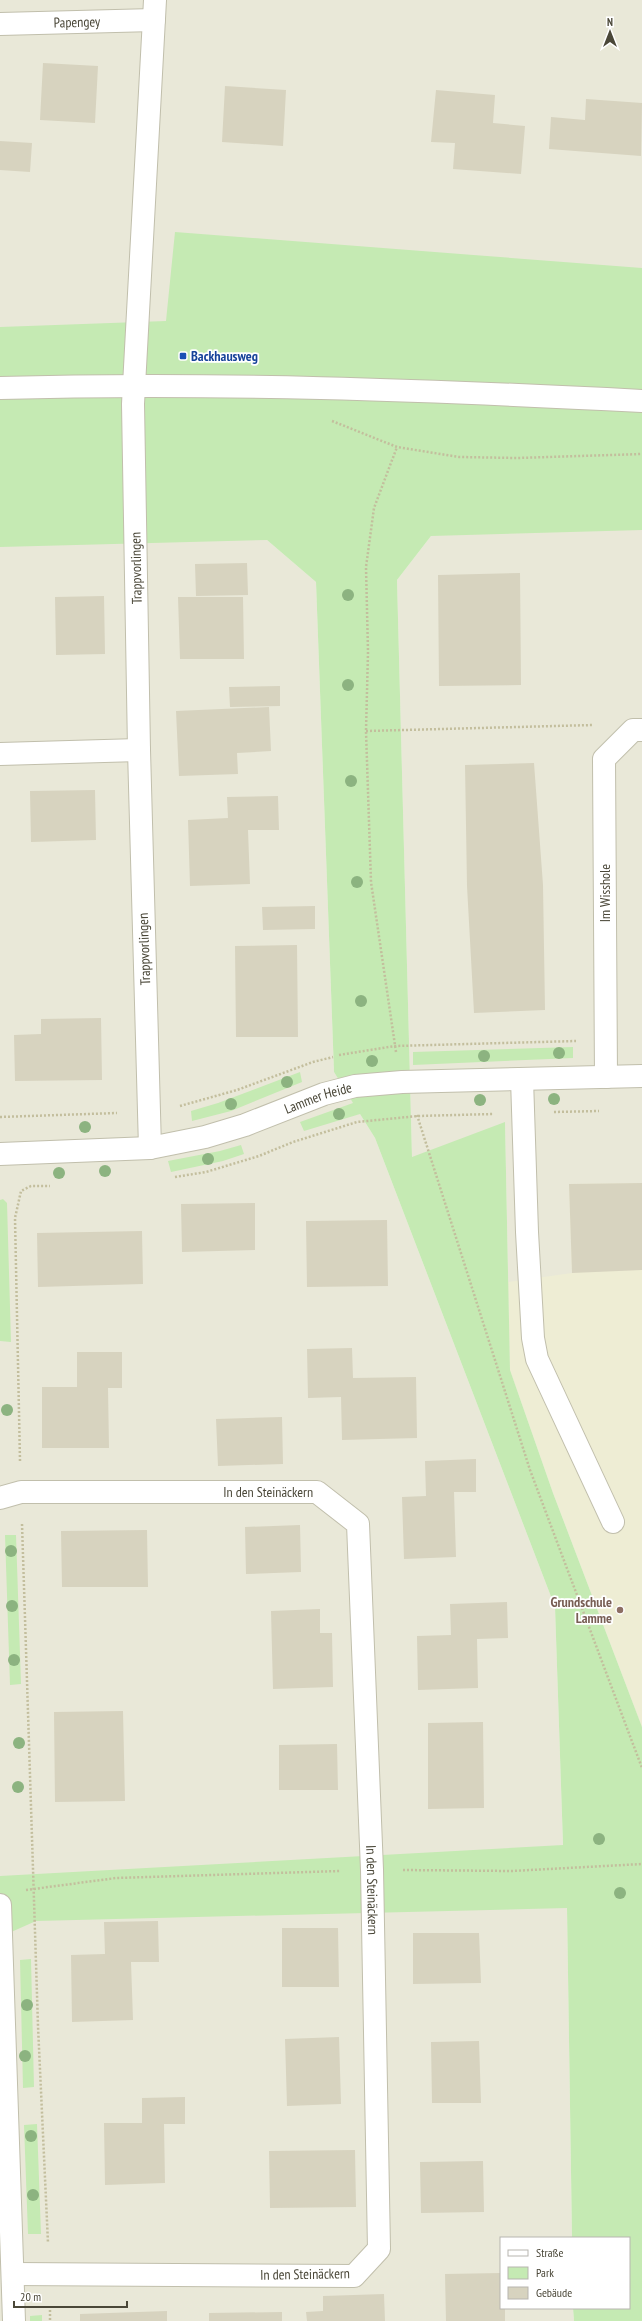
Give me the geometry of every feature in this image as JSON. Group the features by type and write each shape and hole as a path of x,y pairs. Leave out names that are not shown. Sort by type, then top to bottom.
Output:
{"street":[{"name":"Papengey","path":"0,24 154,10"},
{"path":"134,386 154,10"},
{"path":"0,388 134,386 318,388 642,401"},
{"name":"Trappvorlingen","path":"134,386 139,750 150,1148"},
{"name":"Im Wisshole","path":"606,1077 604,759 638,730"},
{"path":"0,754 139,750"},
{"name":"Lammer Heide","path":"0,1154 150,1148 205,1138 245,1125 324,1094 355,1086 402,1082 642,1076"},
{"path":"522,1079 522,1113 530,1285 533,1338 537,1359 613,1522"},
{"name":"In den Steinäckern","path":"0,1498 21,1492 317,1492 358,1524 372,1870 379,2249 354,2276 13,2274"},
{"path":"0,1905 14,2321"}],"path":[{"path":"642,454 517,458 460,457 397,447 374,508 366,567 368,652 366,731 371,882 402,1082 418,1116 530,1470 642,1768"},
{"path":"366,731 588,724 638,730"},
{"path":"171,1178 206,1172 259,1156 293,1142 357,1122 418,1116 602,1110"},
{"path":"50,2321 38,2026 35,1889 21,1492 15,1218 21,1191 31,1186 55,1185"},
{"path":"21,1891 116,1878 372,1870 512,1871 642,1864"}],"shaded area":[{"path":"0,0 642,0 642,1727 510,1370 505,1123 412,1158 397,580 431,536 267,540 316,582 334,1072 375,1138 555,1607 563,1846 567,1908 572,2237 500,2237 500,2309 573,2309 574,2321 0,2321"},
{"path":"642,1183 642,1727 553,1493 510,1370 508,1282 572,1273 569,1184"}],"green space":[{"path":"175,232 642,268 642,530 431,536 397,580 412,1157 505,1122 510,1370 553,1493 642,1727 642,2321 574,2321 573,2309 630,2309 630,2237 572,2237 567,1908 36,1921 0,1937 0,1876 563,1845 555,1607 375,1138 360,1114 304,1131 300,1122 353,1103 334,1072 316,582 267,540 0,547 0,327 166,321"},
{"path":"573,1047 573,1058 413,1065 413,1052"},
{"path":"300,1072 302,1082 231,1111 192,1121 191,1111 218,1103"},
{"path":"241,1145 244,1154 223,1161 171,1172 168,1161 220,1151"},
{"path":"3,1199 7,1203 11,1342 0,1341 0,1200"},
{"path":"5,1535 16,1535 21,1684 10,1685"},
{"path":"31,1959 34,2087 23,2088 20,1960"},
{"path":"37,2124 41,2234 28,2234 24,2125"},
{"path":"42,2315 42,2321 30,2321 30,2316"}],"building":[{"path":"43,63 98,66 95,123 40,120"},
{"path":"225,86 286,90 283,146 222,142"},
{"path":"436,90 495,95 493,123 525,126 521,174 453,169 455,143 431,142"},
{"path":"586,99 642,103 641,156 549,149 551,117 585,120"},
{"path":"0,141 32,143 30,172 0,170"},
{"path":"247,563 248,595 196,596 195,564"},
{"path":"520,573 521,685 439,686 438,575"},
{"path":"104,596 105,654 56,655 55,597"},
{"path":"178,597 243,597 244,659 180,659"},
{"path":"280,686 280,706 230,707 229,687"},
{"path":"269,707 271,751 237,753 238,774 179,776 176,711"},
{"path":"534,763 543,885 545,1010 474,1013 467,886 465,765"},
{"path":"95,790 96,840 31,842 30,791"},
{"path":"278,796 279,830 248,830 250,884 190,886 188,820 228,818 227,797"},
{"path":"315,906 315,929 263,930 262,907"},
{"path":"297,945 298,1037 236,1037 235,946"},
{"path":"101,1018 102,1080 15,1081 14,1035 41,1034 41,1019"},
{"path":"642,1183 642,1270 572,1273 569,1184"},
{"path":"255,1203 255,1250 182,1252 181,1204"},
{"path":"387,1220 388,1286 307,1287 306,1221"},
{"path":"142,1231 143,1284 38,1287 37,1233"},
{"path":"352,1348 353,1378 416,1377 417,1438 342,1440 341,1397 308,1398 307,1349"},
{"path":"77,1352 122,1352 122,1388 108,1388 109,1448 42,1448 42,1387 77,1387"},
{"path":"282,1417 283,1464 218,1466 216,1419"},
{"path":"476,1459 476,1492 454,1492 456,1557 404,1559 402,1497 426,1496 425,1461"},
{"path":"300,1525 301,1572 246,1574 245,1527"},
{"path":"147,1530 148,1587 62,1587 61,1531"},
{"path":"507,1602 508,1638 477,1639 478,1688 418,1690 417,1636 451,1635 450,1604"},
{"path":"320,1609 320,1633 332,1633 333,1687 273,1689 271,1611"},
{"path":"123,1711 125,1801 55,1802 54,1712"},
{"path":"483,1722 484,1808 428,1809 428,1723"},
{"path":"337,1744 338,1790 279,1790 279,1745"},
{"path":"158,1921 159,1962 131,1962 133,2020 72,2022 71,1955 105,1954 104,1922"},
{"path":"282,1928 338,1928 339,1987 282,1987"},
{"path":"413,1933 479,1933 481,1983 413,1984"},
{"path":"339,2037 341,2104 287,2106 285,2039"},
{"path":"479,2041 481,2103 432,2103 431,2042"},
{"path":"185,2097 185,2124 164,2124 165,2183 105,2185 104,2123 142,2123 142,2098"},
{"path":"355,2150 356,2207 270,2208 269,2151"},
{"path":"483,2161 484,2212 421,2213 420,2162"},
{"path":"500,2273 500,2309 505,2309 505,2321 446,2321 445,2274"},
{"path":"384,2294 385,2321 307,2321 306,2312 323,2311 323,2296"},
{"path":"167,2311 167,2321 80,2321 80,2314"},
{"path":"282,2312 282,2321 209,2321 209,2313"}],"place":[{"name":"Backhausweg","path":"183,356"},
{"name":"Grundschule Lamme","path":"620,1610"}]}
